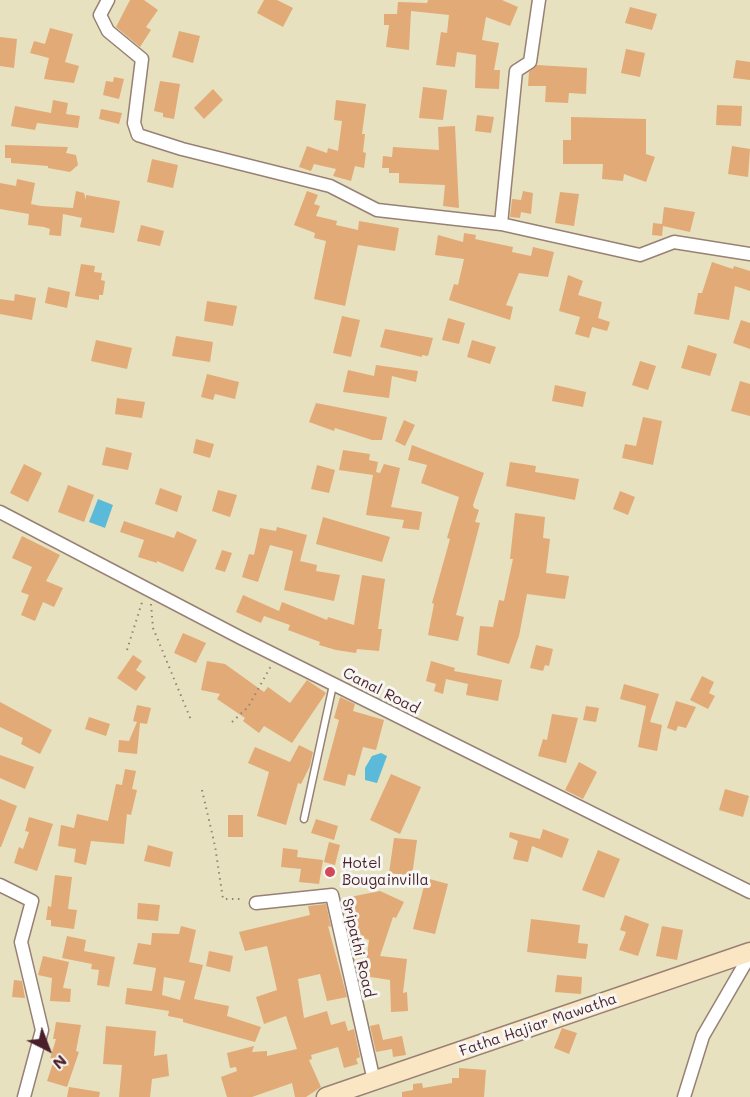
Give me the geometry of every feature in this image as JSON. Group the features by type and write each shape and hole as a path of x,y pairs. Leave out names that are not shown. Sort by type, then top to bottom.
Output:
{"street":[{"path":"108,0 100,15 108,31 142,59 134,123 138,135 182,149 330,186 377,210 501,224 640,255 674,242 750,254"},
{"path":"501,224 516,71 530,62 539,0"},
{"name":"Canal Road","path":"0,512 277,656 750,892"},
{"path":"0,885 32,901 21,942 42,1030 24,1097"},
{"name":"Sripathi Road","path":"256,903 332,895 374,1081"},
{"path":"684,1097 703,1036 750,953"},
{"name":"Fatha Hajiar Mawatha","path":"326,1097 750,953"}],"lane":[{"path":"304,819 333,684"}],"path":[{"path":"128,650 144,597 151,600 153,628 191,720"},
{"path":"231,722 248,707 277,656"},
{"path":"202,790 215,846 222,899 240,898 256,903"}],"water":[{"path":"98,499 113,505 105,528 89,522"},
{"path":"381,753 387,756 377,783 365,780 365,768 372,756"}],"building":[{"path":"130,0 144,0 158,10 146,27 151,30 140,47 116,27"},
{"path":"264,0 277,0 293,8 283,27 257,13"},
{"path":"428,0 502,0 518,7 510,26 486,17 482,40 499,43 494,70 500,70 499,89 475,88 476,55 457,52 455,67 436,65 441,32 447,33 449,15 411,11 409,50 386,47 389,25 384,25 384,14 397,14 398,2 427,3"},
{"path":"630,7 657,14 652,30 625,23"},
{"path":"50,28 73,34 65,62 79,66 74,83 44,79 49,58 30,53 34,41 45,44"},
{"path":"179,31 200,36 193,63 172,57"},
{"path":"0,37 17,39 14,68 0,66"},
{"path":"626,49 645,53 640,77 621,73"},
{"path":"736,60 750,62 750,80 733,78"},
{"path":"537,65 587,68 586,94 569,93 568,103 545,102 546,86 528,86 529,72"},
{"path":"114,77 124,79 119,99 103,95 106,81 113,82"},
{"path":"160,81 180,84 174,119 163,117 163,113 154,111"},
{"path":"423,87 447,90 443,120 419,118"},
{"path":"213,89 223,100 204,119 194,108"},
{"path":"53,100 68,103 66,114 80,116 78,128 37,123 35,130 11,126 15,106 51,113"},
{"path":"336,100 366,104 362,134 365,134 364,168 355,166 351,181 333,176 336,169 314,164 311,171 299,167 307,146 327,153 328,148 338,151 342,121 334,120"},
{"path":"717,105 742,106 741,126 716,125"},
{"path":"101,109 122,113 119,124 99,119"},
{"path":"477,115 494,117 491,133 475,131"},
{"path":"571,117 646,119 646,154 655,157 646,182 624,174 623,181 602,179 603,164 563,164 563,140 571,140"},
{"path":"455,126 459,208 443,206 445,185 399,183 399,173 389,173 389,168 382,168 383,156 392,157 393,147 439,150 438,127"},
{"path":"5,145 68,147 66,153 76,155 78,165 70,172 48,168 48,166 11,163 11,158 5,158"},
{"path":"732,146 750,149 748,177 728,174"},
{"path":"152,159 178,165 173,188 147,182"},
{"path":"17,179 35,183 31,204 73,208 76,191 84,193 86,200 86,195 120,201 114,233 80,227 82,218 63,214 61,236 49,235 50,229 44,227 28,225 29,214 0,209 0,183 16,186"},
{"path":"307,191 318,195 314,204 320,206 316,216 337,221 336,225 358,230 359,221 399,228 395,251 358,245 345,306 314,299 326,241 314,238 315,233 294,225"},
{"path":"523,191 533,193 531,214 521,212 520,218 510,217 512,199 521,200"},
{"path":"560,192 579,194 574,226 555,223"},
{"path":"664,207 695,212 690,232 663,226 662,236 652,235 653,223 662,224"},
{"path":"141,225 164,231 160,246 137,241"},
{"path":"464,233 476,235 475,239 513,247 512,252 531,256 533,247 554,252 548,277 519,273 506,305 513,307 510,320 449,300 454,284 458,285 464,259 435,255 438,235 463,242"},
{"path":"712,262 733,269 734,266 750,271 750,291 735,286 729,320 694,314 698,293 702,293"},
{"path":"81,264 95,266 94,272 102,273 101,280 105,281 103,295 99,295 99,300 75,296"},
{"path":"568,275 583,281 578,295 602,302 598,318 610,322 607,331 592,327 589,338 575,334 580,317 559,311"},
{"path":"48,287 70,292 67,308 45,303"},
{"path":"15,294 36,298 32,320 0,314 0,299 14,301"},
{"path":"207,301 237,306 233,326 204,321"},
{"path":"342,316 360,320 351,357 333,353"},
{"path":"448,318 465,323 459,344 442,340"},
{"path":"741,320 750,323 750,349 733,343"},
{"path":"385,329 433,338 428,356 422,355 422,357 380,347"},
{"path":"176,336 213,342 210,362 172,356"},
{"path":"96,340 132,348 127,369 91,361"},
{"path":"472,340 496,347 490,364 467,357"},
{"path":"688,345 717,354 710,376 681,368"},
{"path":"640,361 656,366 648,390 632,385"},
{"path":"376,365 418,371 416,382 392,376 389,398 343,392 348,370 374,376"},
{"path":"207,374 239,382 235,399 215,394 213,400 201,397"},
{"path":"740,381 750,384 750,416 731,411"},
{"path":"555,385 586,392 583,407 552,401"},
{"path":"117,398 145,402 142,418 115,414"},
{"path":"316,403 387,417 382,440 372,440 335,428 334,431 309,422"},
{"path":"643,417 662,421 653,465 622,458 625,444 636,446"},
{"path":"404,420 415,425 405,446 395,441"},
{"path":"196,439 214,444 210,458 193,453"},
{"path":"412,445 484,473 473,505 479,510 475,522 480,523 456,615 464,617 458,641 428,635 434,604 432,603 459,497 421,483 427,465 408,460"},
{"path":"106,447 132,453 128,470 102,465"},
{"path":"343,450 370,454 369,460 378,462 376,472 380,473 384,464 400,468 391,507 422,512 419,530 402,528 404,520 366,515 373,475 339,470"},
{"path":"510,462 536,466 535,472 579,479 575,500 506,486"},
{"path":"24,464 42,473 28,502 10,493"},
{"path":"317,465 335,470 329,493 311,489"},
{"path":"68,485 94,495 84,522 58,512"},
{"path":"160,488 182,496 177,512 155,504"},
{"path":"218,490 237,495 230,517 212,511"},
{"path":"620,491 635,497 628,515 613,509"},
{"path":"515,513 545,517 543,538 550,539 546,573 569,576 565,599 527,594 519,636 509,664 477,655 480,626 493,627 499,600 504,601 513,559 510,559"},
{"path":"323,517 390,537 382,562 316,544"},
{"path":"124,521 174,538 177,531 197,540 183,572 157,561 157,563 138,557 144,540 120,532"},
{"path":"277,527 307,535 300,561 317,565 316,571 340,575 334,601 284,590 293,551 270,545 258,582 242,577 249,554 254,555 260,528 276,531"},
{"path":"22,536 60,555 46,581 63,588 54,607 43,602 35,621 21,615 29,595 21,592 32,567 12,558"},
{"path":"222,550 232,553 225,572 215,569"},
{"path":"362,575 385,579 378,629 382,629 379,651 357,649 356,653 336,650 319,645 320,642 288,630 290,625 264,616 261,623 236,612 243,595 279,611 282,602 327,620 328,617 354,625"},
{"path":"183,633 206,643 196,663 174,653"},
{"path":"536,645 553,649 549,666 545,665 543,671 530,668"},
{"path":"133,655 142,661 136,670 146,677 136,691 117,678"},
{"path":"207,661 225,664 264,692 268,687 290,703 307,680 326,693 292,743 264,726 259,733 243,721 245,718 217,699 220,694 201,690"},
{"path":"431,661 455,668 454,671 502,680 498,701 466,695 468,684 446,679 443,694 434,691 436,684 426,681"},
{"path":"702,676 714,682 709,693 715,696 708,709 690,700"},
{"path":"624,684 659,694 650,722 662,725 657,751 638,747 646,706 620,699"},
{"path":"340,697 355,704 353,711 384,720 376,750 363,747 355,776 348,774 345,786 323,780 339,720 334,718"},
{"path":"676,701 696,707 686,728 678,726 676,731 667,728"},
{"path":"0,702 52,730 40,754 21,744 23,738 0,727"},
{"path":"137,705 151,708 147,724 140,723 137,754 118,752 119,740 129,741 137,722 133,721"},
{"path":"586,706 599,708 596,722 583,720"},
{"path":"552,714 578,718 566,763 538,756 543,739 547,740"},
{"path":"89,717 110,724 106,736 85,729"},
{"path":"299,745 313,752 310,766 301,784 298,783 286,825 257,816 269,772 248,763 255,747 290,762"},
{"path":"0,755 34,767 25,789 0,778"},
{"path":"579,762 597,772 583,799 565,790"},
{"path":"125,769 136,771 132,789 137,790 131,815 127,814 124,844 91,841 86,865 74,862 76,849 58,846 61,825 74,828 77,814 108,821 116,784 122,785"},
{"path":"391,774 421,787 400,834 370,820"},
{"path":"725,789 749,796 743,817 719,810"},
{"path":"0,799 17,806 1,847 0,847"},
{"path":"228,815 243,815 243,837 228,837"},
{"path":"29,817 53,824 37,871 14,863 19,847 23,849 29,832 25,831"},
{"path":"316,819 338,826 334,840 311,833"},
{"path":"543,829 569,839 562,858 532,846 528,862 513,859 518,841 509,837 510,832 540,839"},
{"path":"394,838 417,840 412,876 389,873"},
{"path":"329,842 340,845 335,865 324,862"},
{"path":"148,845 173,852 170,867 144,861"},
{"path":"283,848 298,850 297,857 323,860 319,884 299,882 301,869 281,867"},
{"path":"598,850 620,859 604,898 582,890"},
{"path":"55,875 72,877 68,909 77,910 74,929 51,926 51,920 46,920 48,906 51,907"},
{"path":"426,878 448,884 435,934 413,929"},
{"path":"380,891 404,902 396,918 393,917 380,956 407,959 403,993 407,992 408,1011 391,1012 390,980 364,976 369,940 349,933 348,928 354,910 350,897"},
{"path":"138,903 160,905 158,921 137,919"},
{"path":"326,904 331,927 328,926 347,997 327,1001 320,974 298,979 304,1018 327,1011 331,1025 345,1021 348,1031 354,1029 360,1057 356,1059 358,1064 344,1068 338,1047 311,1055 312,1059 309,1060 321,1087 306,1097 295,1097 292,1083 252,1097 227,1097 221,1077 237,1071 236,1067 230,1068 227,1053 254,1046 252,1052 267,1051 267,1056 297,1049 286,1016 264,1024 256,997 277,990 267,946 245,951 239,932 310,915 308,906"},
{"path":"625,915 649,924 638,956 619,950 626,932 620,930"},
{"path":"531,919 580,925 578,943 588,944 586,959 527,952"},
{"path":"181,926 196,930 189,962 203,965 194,999 229,1006 227,1016 261,1027 255,1042 183,1022 183,1019 168,1016 169,1011 125,1004 127,988 152,991 156,968 133,964 138,943 151,945 152,933 179,934","holes":["164,977 185,981 180,1000 162,995"]},
{"path":"662,926 683,930 677,960 656,956"},
{"path":"67,936 86,940 84,951 115,957 109,987 97,985 99,970 91,969 92,964 62,958"},
{"path":"209,951 233,956 230,972 206,966"},
{"path":"43,956 69,962 63,988 71,989 70,1002 50,1001 52,978 38,975"},
{"path":"557,975 582,977 581,994 555,992"},
{"path":"14,980 22,981 25,998 12,997"},
{"path":"56,1022 81,1025 76,1051 79,1052 67,1087 47,1081 54,1060 50,1059 56,1039 53,1039"},
{"path":"379,1024 383,1040 402,1036 406,1055 393,1057 392,1049 376,1052 370,1026"},
{"path":"106,1026 156,1031 154,1056 167,1054 169,1076 152,1079 150,1097 119,1097 122,1065 103,1064"},
{"path":"562,1028 577,1033 569,1054 554,1048"},
{"path":"459,1068 486,1070 484,1097 402,1097 402,1092 413,1090 413,1084 422,1083 423,1088 452,1083 452,1078 459,1078"},
{"path":"69,1087 100,1092 99,1097 67,1097"}],"place":[{"name":"Hotel Bougainvilla","path":"330,872"}]}
